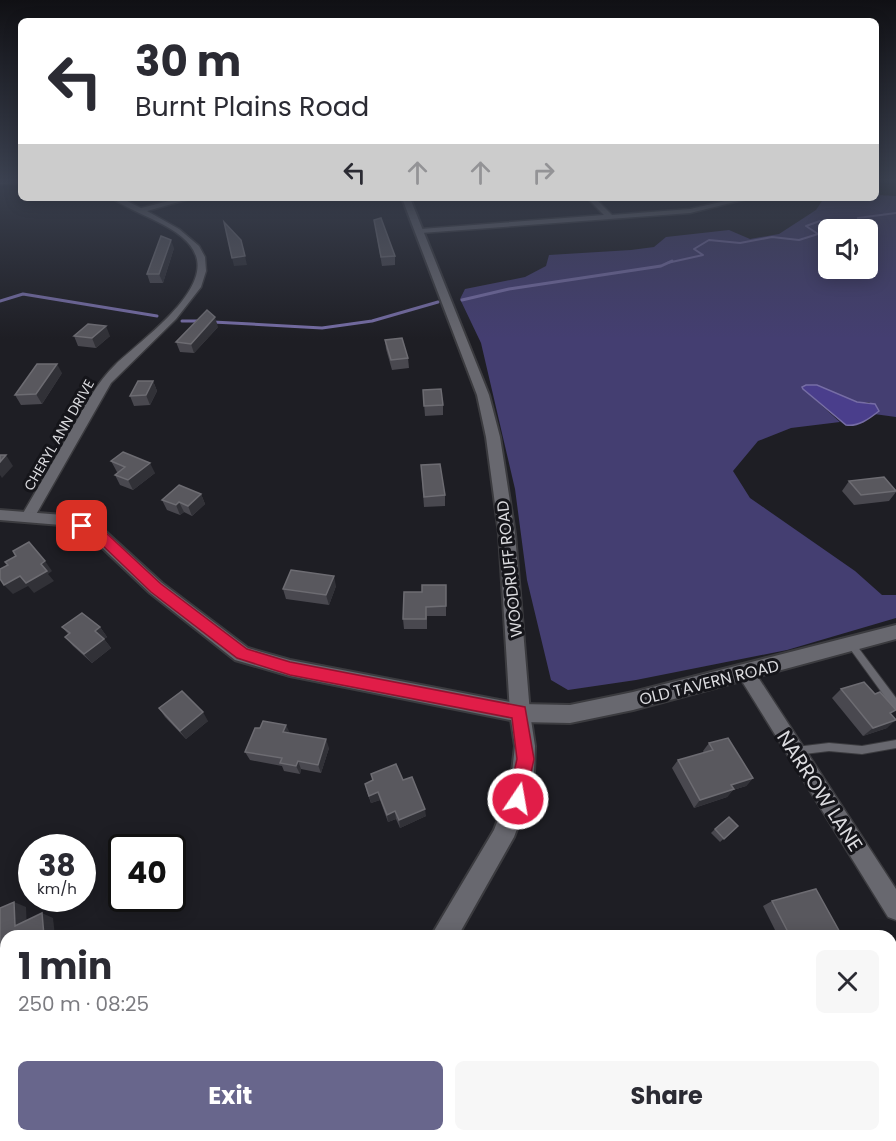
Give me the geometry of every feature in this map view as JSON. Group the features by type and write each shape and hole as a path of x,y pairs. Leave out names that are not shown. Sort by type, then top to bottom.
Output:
{"street":[{"name":"CHERYL ANN DRIVE","path":"29,515 106,379 182,308 194,291 200,277 201,259 193,244 177,232"},
{"name":"WOODRUFF ROAD","path":"421,232 483,395 493,437 507,534 525,759 512,816 503,837 448,930"},
{"name":"OLD TAVERN ROAD","path":"0,515 29,515 63,520 100,536 156,588 243,654 290,668 520,712 570,714 746,673 896,632"},
{"name":"NARROW LANE","path":"746,673 794,752 896,909"}],"lane":[{"path":"851,644 896,705"},
{"path":"794,752 829,747 861,750 896,744"}],"shaded area":[{"path":"709,232 734,232 750,239 782,232 818,232 818,279 878,279 878,232 896,232 896,417 874,414 879,410 869,402 857,402 811,385 803,389 840,422 791,428 758,441 733,471 750,498 855,571 882,595 896,595 896,618 787,650 636,680 568,690 551,680 527,580 515,489 481,343 460,299 465,289 525,277 546,266 549,255 654,247 666,237"},
{"path":"817,385 857,402 875,404 879,411 859,424 846,425 803,389 802,387"}],"building":[{"path":"226,232 234,232 241,240 245,256 232,258"},
{"path":"376,232 386,232 395,256 381,257"},
{"path":"161,236 171,240 159,274 147,274"},
{"path":"207,310 215,317 191,344 176,342"},
{"path":"88,324 106,326 92,338 74,336"},
{"path":"402,338 408,358 391,360 385,340"},
{"path":"37,364 57,364 36,394 15,395"},
{"path":"138,381 153,381 146,395 130,396"},
{"path":"441,389 443,405 424,406 423,390"},
{"path":"123,452 150,463 128,480 115,475 125,467 111,461"},
{"path":"440,464 445,495 424,497 421,465"},
{"path":"884,477 896,491 861,495 849,481"},
{"path":"179,485 201,494 188,506 179,502 176,505 162,500"},
{"path":"29,542 45,561 41,564 47,571 26,583 20,576 4,585 0,579 0,569 8,565 5,562 16,556 13,551"},
{"path":"291,570 334,576 326,595 283,589"},
{"path":"422,585 446,585 446,606 426,607 426,619 403,619 404,592 422,592"},
{"path":"82,613 100,627 95,631 104,639 84,654 65,637 70,633 62,627"},
{"path":"864,682 875,694 880,692 896,710 890,713 896,720 873,728 841,689"},
{"path":"182,691 203,712 180,731 159,708"},
{"path":"263,721 286,725 283,732 326,739 318,765 298,761 296,766 280,763 282,758 245,752 255,728 260,728"},
{"path":"728,738 753,778 731,785 734,789 700,800 678,760 713,750 709,743"},
{"path":"396,764 403,780 412,777 425,809 399,820 395,811 387,815 378,792 369,796 365,784 373,780 371,774"},
{"path":"729,817 738,826 724,839 715,829"},
{"path":"816,889 839,930 787,930 772,901"},
{"path":"14,902 15,926 42,913 43,930 0,930 0,908"}],"waterway":[{"path":"668,263 703,255 694,249 709,240 740,243 772,237 799,240 818,234 815,232"},
{"path":"668,263 672,261"},
{"path":"462,300 509,289 661,266 668,263"},
{"path":"0,301 23,294 157,316"},
{"path":"213,322 322,328 372,321 438,302"},
{"path":"182,321 202,321"}],"route":[{"path":"82,526 100,536 156,588 243,654 290,668 520,712 525,759 518,799"}]}
